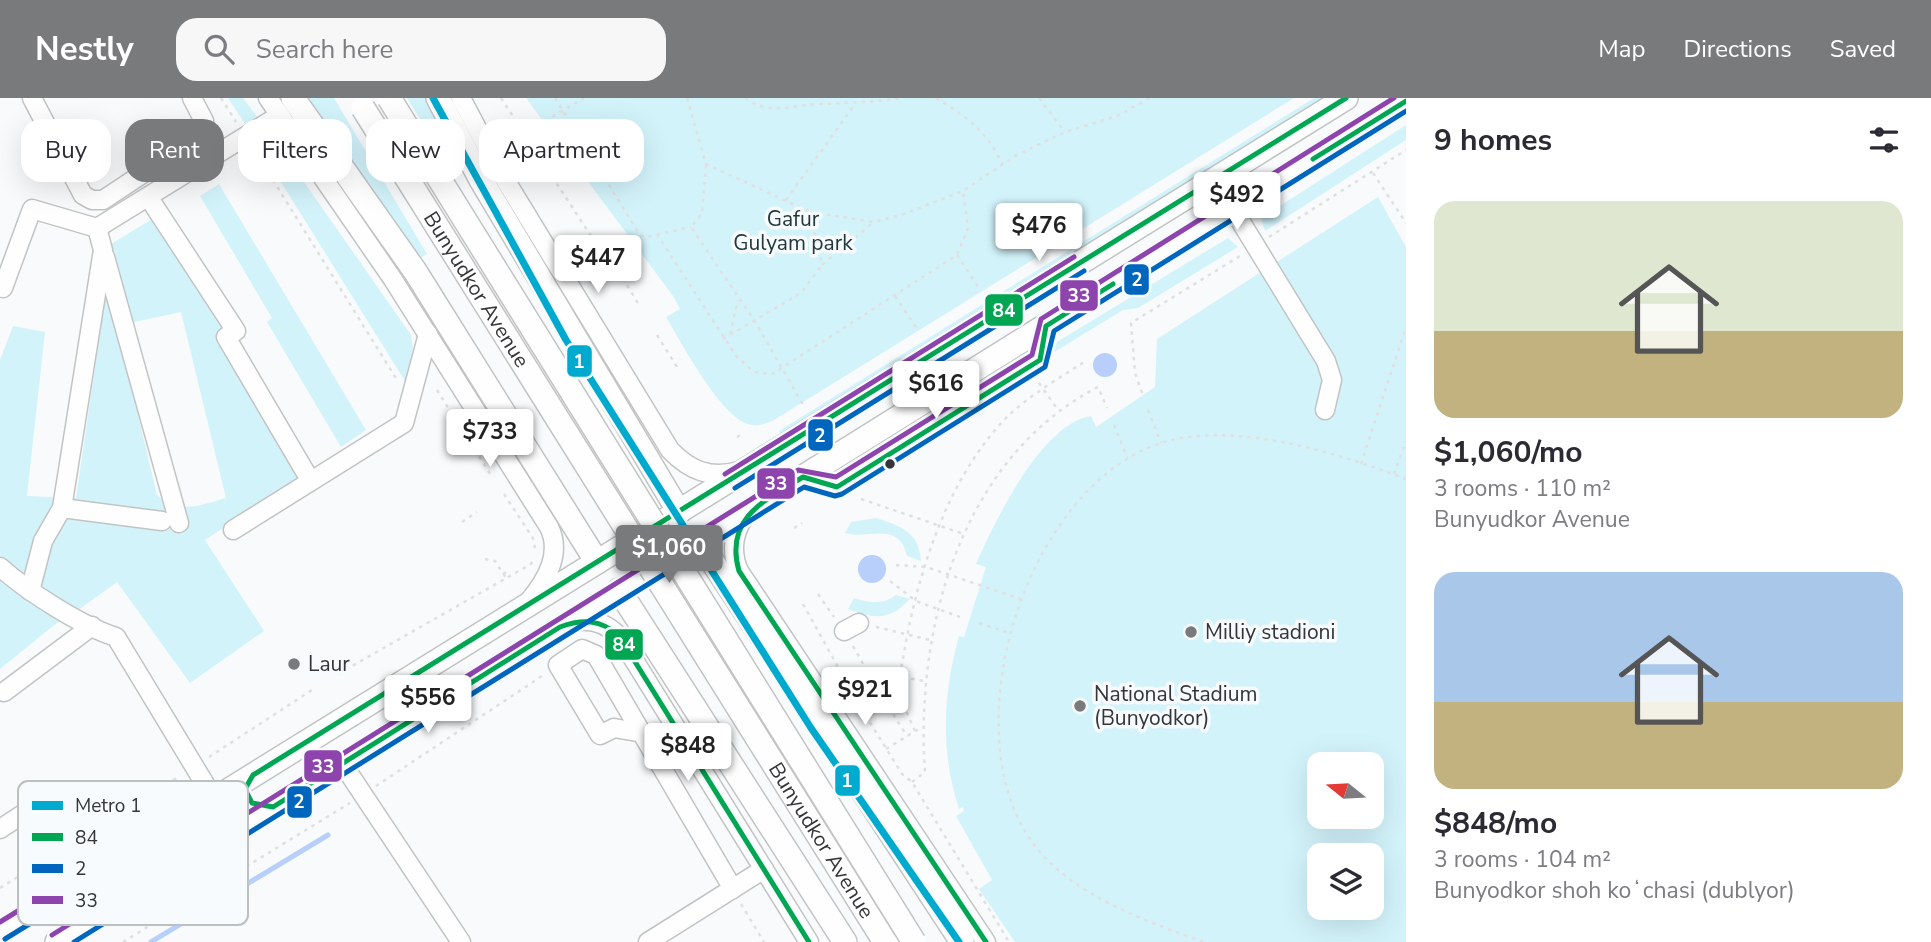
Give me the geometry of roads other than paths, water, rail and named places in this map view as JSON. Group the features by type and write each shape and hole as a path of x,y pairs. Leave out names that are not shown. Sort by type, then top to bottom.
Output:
{"main road":[{"name":"Bunyudkor Avenue","path":"388,98 914,942"},
{"path":"243,781 1346,98"},
{"path":"446,99 480,178 680,512"},
{"path":"248,823 1406,101"},
{"name":"Bunyudkor Avenue","path":"360,103 885,942"},
{"path":"287,106 415,271 597,562"},
{"path":"699,541 961,942"},
{"path":"620,590 845,942"},
{"path":"248,783 253,775"},
{"path":"248,801 258,807 273,807"},
{"path":"0,932 18,921"},
{"path":"57,942 85,925"}],"street":[{"path":"32,98 83,195 92,200 103,200 198,137 204,121 192,98"},
{"path":"268,98 287,106 552,533 552,564 540,587 524,608"},
{"path":"446,99 498,168 670,450 688,467 707,474 730,474 756,465"},
{"path":"3,288 32,209 97,228 246,136 287,106"},
{"path":"149,198 236,331 226,337 310,481"},
{"path":"1233,209 1326,361 1332,380 1325,410"},
{"path":"62,508 170,522 97,228"},
{"path":"30,591 40,548 62,508 103,250"},
{"path":"233,530 404,423 428,334"},
{"path":"756,506 741,522 735,539 734,557 739,571 986,942"},
{"path":"0,567 30,591 116,637 202,781"},
{"path":"560,627 576,621 595,621 611,627 619,636 809,942"},
{"path":"4,692 92,626"},
{"path":"643,733 614,728 600,736 558,666 582,649 593,652 643,733 733,889"},
{"path":"342,763 461,942"},
{"path":"0,829 18,817"},
{"path":"649,942 764,869"}],"water":[{"path":"1105,353 1113,357 1117,365 1113,373 1105,377 1097,373 1093,365 1097,357"},
{"path":"872,555 882,559 886,569 882,579 872,583 862,579 858,569 862,559"}],"waterway":[{"path":"248,883 328,835"},
{"path":"151,942 179,925"}],"metro line":[{"name":"1","path":"433,98 566,340 811,728 959,942"}],"place":[{"name":"Milliy stadioni","path":"1191,632"},
{"name":"Laur","path":"294,664"},
{"name":"National Stadium (Bunyodkor)","path":"1080,706"}],"park label":[{"name":"Gafur Gulyam park","path":"793,231"}]}
